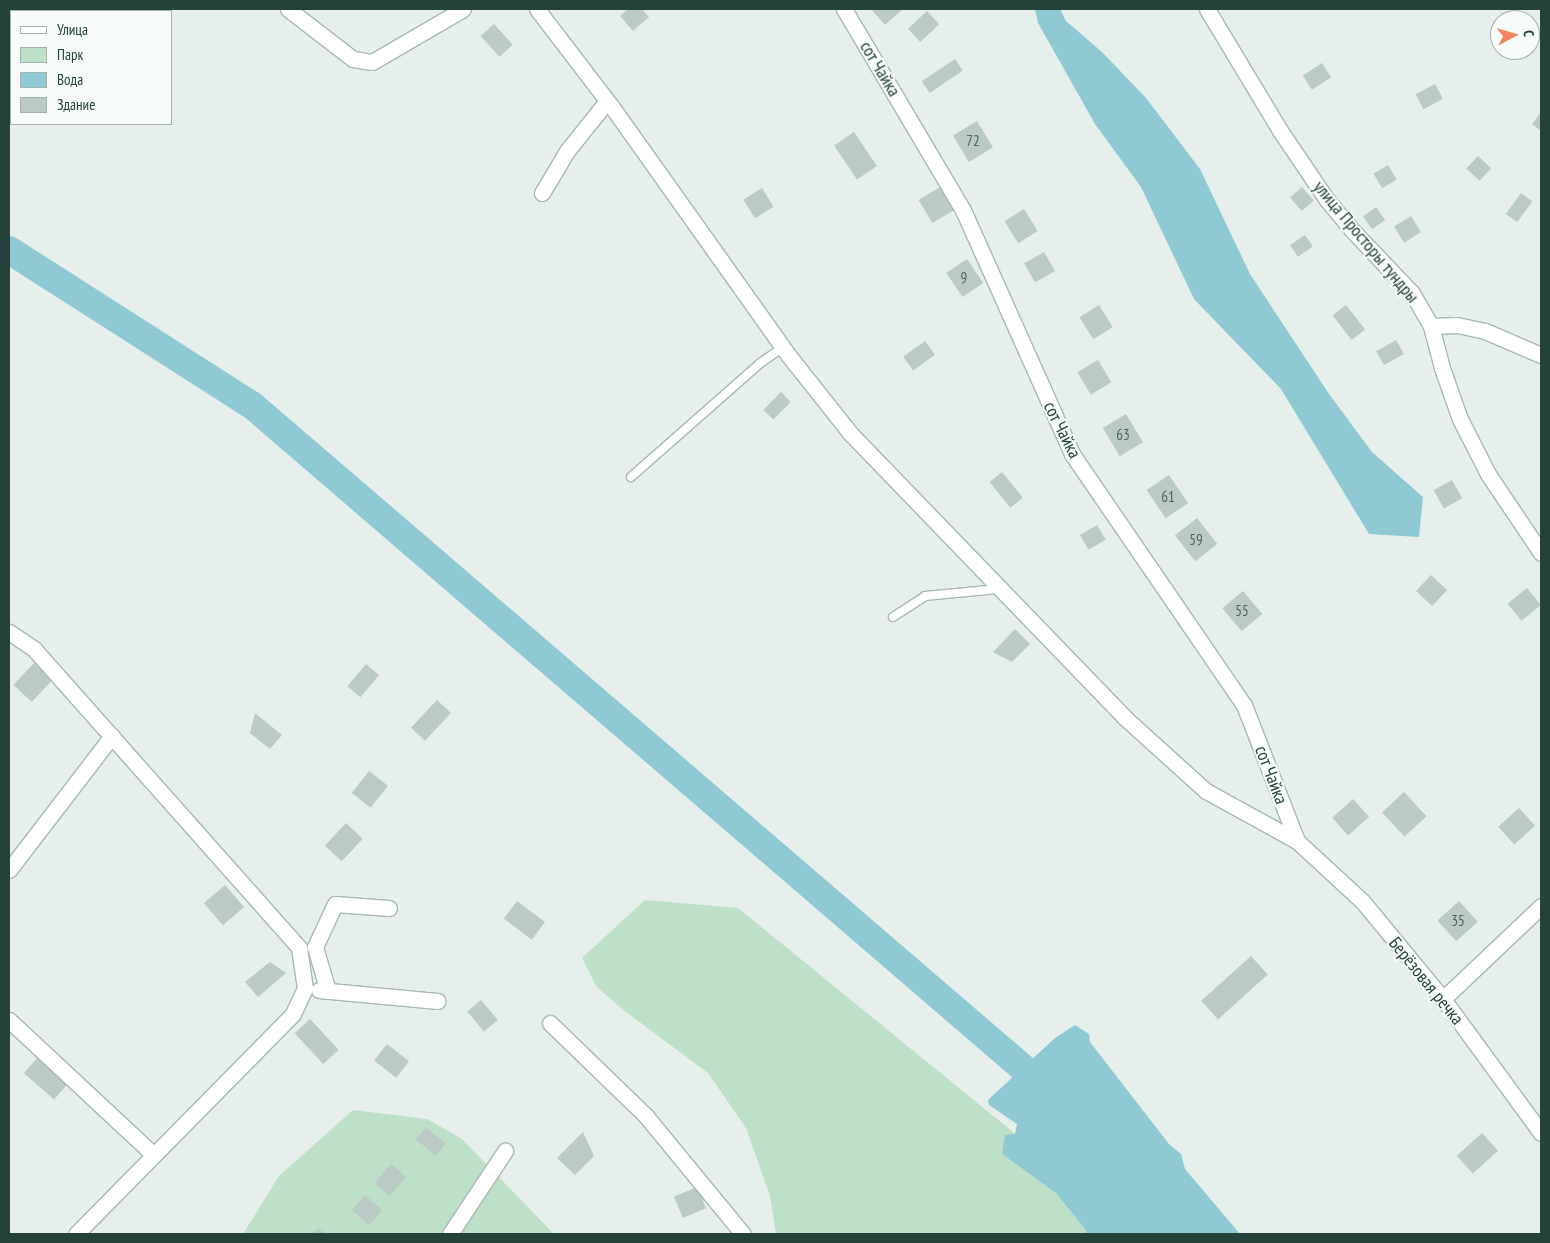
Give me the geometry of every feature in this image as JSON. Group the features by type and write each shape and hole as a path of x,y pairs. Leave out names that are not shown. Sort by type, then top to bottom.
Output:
{"street":[{"path":"288,9 353,59 372,62 463,9"},
{"path":"537,9 607,101 783,347 850,433 1124,717 1206,791 1297,841"},
{"name":"сот Чайка","path":"844,9 963,210 1072,454 1244,705 1297,841"},
{"name":"улица Просторы тундры","path":"1207,9 1279,128 1327,200 1351,229 1412,293 1431,326"},
{"path":"542,193 567,151 607,101"},
{"path":"1541,355 1485,331 1457,325 1431,326 1442,368 1460,419 1488,474 1541,553"},
{"path":"9,632 34,649 299,948 305,988 293,1014 76,1234"},
{"path":"9,870 112,736"},
{"name":"Берёзовая речка","path":"1297,841 1363,902 1443,999 1541,1133"},
{"path":"328,991 315,947 335,904 390,908"},
{"path":"1443,999 1541,906"},
{"path":"305,988 437,1001"},
{"path":"9,1020 154,1156"},
{"path":"550,1023 646,1116 742,1234"},
{"path":"450,1234 505,1151"}],"lane":[{"path":"631,478 759,364 783,347"},
{"path":"893,617 925,596 1001,589"}],"green space":[{"path":"645,900 738,908 1115,1215 1123,1234 776,1234 770,1196 746,1128 708,1073 622,1009 596,986 582,958"},
{"path":"353,1110 427,1119 462,1139 554,1234 243,1234 279,1176"}],"water":[{"path":"1035,9 1060,9 1066,21 1102,52 1146,98 1200,169 1250,274 1329,394 1372,452 1423,497 1419,537 1369,534 1281,389 1194,299 1141,187 1095,124 1038,23"},
{"path":"1075,1025 1089,1034 1090,1042 1169,1144 1181,1154 1185,1169 1240,1234 1087,1234 1086,1230 1056,1193 1002,1154 1005,1135 1015,1134 1017,1124 989,1105 988,1100 1055,1038"}],"building":[{"path":"628,9 642,9 649,17 633,31 620,16"},
{"path":"871,9 903,9 885,25"},
{"path":"927,11 939,24 920,42 908,29"},
{"path":"494,24 513,45 499,57 481,36"},
{"path":"955,59 963,71 930,93 922,81"},
{"path":"1322,63 1331,77 1312,90 1303,76"},
{"path":"1435,84 1443,99 1424,109 1416,94"},
{"path":"1541,112 1541,131 1532,124"},
{"path":"977,121 993,148 969,162 953,135"},
{"path":"854,132 877,166 857,179 834,145"},
{"path":"1478,156 1491,168 1480,181 1466,168"},
{"path":"1388,165 1397,180 1382,188 1373,174"},
{"path":"940,187 954,210 932,223 919,200"},
{"path":"1302,187 1314,201 1302,211 1290,197"},
{"path":"762,188 774,207 755,218 743,200"},
{"path":"1521,193 1532,201 1517,222 1506,214"},
{"path":"1376,207 1385,220 1372,229 1363,216"},
{"path":"1024,209 1038,231 1018,243 1004,221"},
{"path":"1411,216 1421,232 1404,243 1394,227"},
{"path":"1305,235 1313,247 1298,257 1290,245"},
{"path":"1044,252 1055,271 1035,283 1024,264"},
{"path":"967,259 983,283 962,297 946,273"},
{"path":"1099,305 1113,327 1093,339 1079,317"},
{"path":"1346,305 1365,329 1352,340 1333,315"},
{"path":"1396,340 1404,354 1384,365 1376,352"},
{"path":"925,341 935,355 913,371 903,357"},
{"path":"1098,360 1111,382 1091,395 1077,372"},
{"path":"781,392 791,402 773,420 763,410"},
{"path":"1126,414 1143,442 1120,456 1103,428"},
{"path":"1002,472 1023,498 1010,508 990,482"},
{"path":"1169,475 1188,503 1166,518 1147,490"},
{"path":"1452,480 1462,498 1444,509 1434,490"},
{"path":"1197,518 1217,544 1195,561 1175,535"},
{"path":"1097,525 1106,540 1089,550 1080,535"},
{"path":"1431,575 1447,590 1432,606 1416,591"},
{"path":"1527,588 1541,605 1521,621 1508,604"},
{"path":"1243,591 1262,614 1242,631 1222,608"},
{"path":"1015,629 1030,644 1012,662 993,652"},
{"path":"34,663 52,680 32,702 14,685"},
{"path":"366,664 379,675 360,697 347,686"},
{"path":"437,700 451,713 425,741 411,728"},
{"path":"255,713 282,735 270,749 250,733"},
{"path":"369,771 388,786 371,808 352,793"},
{"path":"1404,792 1427,816 1405,837 1382,812"},
{"path":"1353,799 1369,817 1348,836 1332,818"},
{"path":"1519,808 1535,826 1514,845 1498,827"},
{"path":"346,823 363,839 342,861 325,846"},
{"path":"225,885 244,907 223,925 204,903"},
{"path":"517,901 545,922 532,940 504,919"},
{"path":"1459,901 1478,922 1456,941 1437,920"},
{"path":"1251,956 1268,975 1218,1019 1201,1001"},
{"path":"270,962 286,973 258,997 245,982"},
{"path":"481,1000 498,1020 484,1031 467,1012"},
{"path":"310,1019 339,1050 323,1064 295,1033"},
{"path":"387,1044 409,1061 396,1078 374,1061"},
{"path":"39,1056 69,1082 54,1100 24,1073"},
{"path":"426,1127 446,1144 436,1156 416,1139"},
{"path":"583,1132 594,1156 575,1175 557,1158"},
{"path":"1482,1133 1498,1151 1473,1174 1457,1156"},
{"path":"391,1164 406,1177 390,1196 375,1183"},
{"path":"697,1187 706,1208 683,1218 674,1197"},
{"path":"365,1195 382,1210 369,1225 352,1210"},
{"path":"318,1228 325,1234 312,1234"}],"waterway":[{"path":"9,250 253,406 1052,1093"}]}
